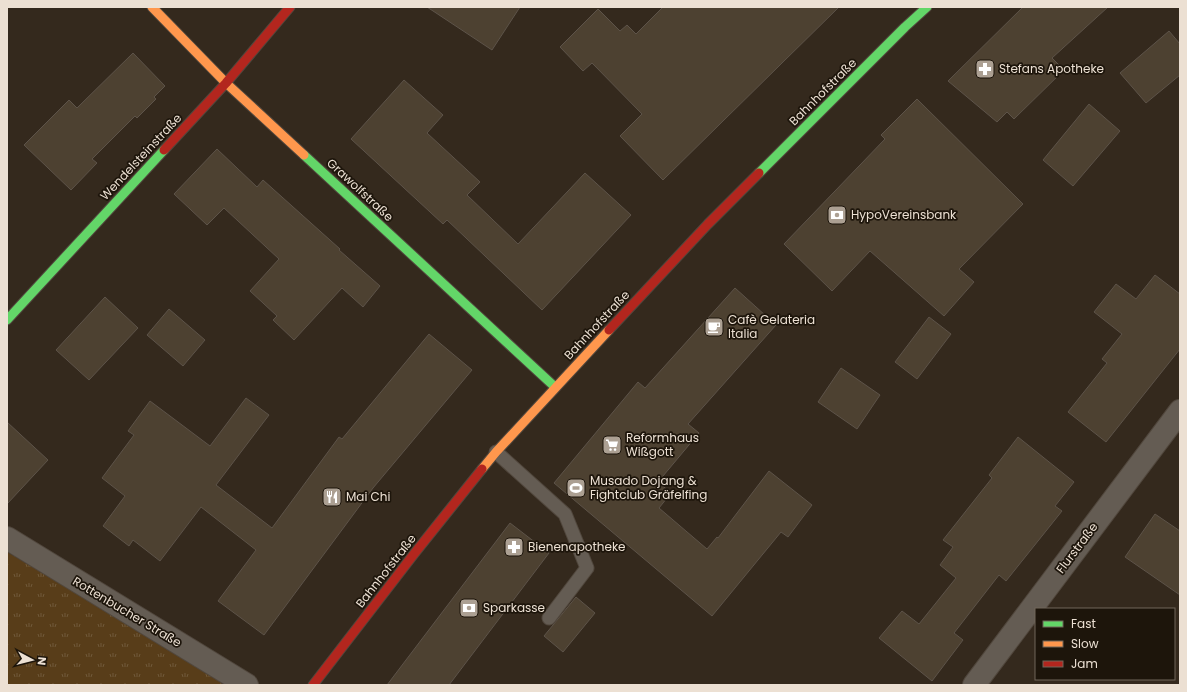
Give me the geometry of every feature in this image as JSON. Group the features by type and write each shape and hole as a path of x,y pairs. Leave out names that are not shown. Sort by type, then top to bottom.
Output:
{"street":[{"name":"Grawolfstraße","path":"152,7 226,83 555,387"},
{"name":"Wendelsteinstraße","path":"7,320 226,83 290,7"},
{"name":"Bahnhofstraße","path":"313,685 414,554 496,452 708,224 899,33 927,7"},
{"name":"Flurstraße","path":"974,685 1180,411"},
{"name":"Rottenbucher Straße","path":"7,538 247,685"}],"lane":[{"path":"496,452 564,514 587,568 549,618"}],"green space":[{"path":"7,552 223,679 221,685 7,685"}],"building":[{"path":"427,7 520,7 492,50"},
{"path":"663,7 839,7 663,180 620,136 642,114 592,63 583,71 560,47 598,9 620,31 627,25 636,34"},
{"path":"1023,7 1108,7 1052,58 1064,70 1014,119 1007,112 997,122 948,81"},
{"path":"1169,31 1180,44 1180,75 1146,103 1120,73"},
{"path":"133,53 165,86 154,97 156,99 137,118 135,116 92,159 97,163 71,190 24,145 69,100 77,108"},
{"path":"404,80 443,115 427,133 480,182 467,195 518,244 585,173 631,215 542,310 447,220 443,224 351,139"},
{"path":"917,99 1023,204 959,269 974,282 944,316 870,251 832,291 784,244 885,139 881,135"},
{"path":"1089,104 1120,131 1073,186 1043,160"},
{"path":"217,149 257,187 263,180 380,286 363,307 342,288 294,340 273,320 277,316 250,291 279,259 224,208 207,225 174,194"},
{"path":"1155,275 1180,294 1180,349 1106,442 1068,412 1107,363 1102,359 1122,334 1094,312 1116,284 1136,299"},
{"path":"735,288 776,325 688,424 699,433 658,482 671,493 659,508 707,549 717,537 718,538 769,471 812,505 788,537 781,532 712,616 554,483 638,382 645,388"},
{"path":"105,297 138,328 89,380 56,350"},
{"path":"169,309 205,340 183,366 147,335"},
{"path":"929,317 951,334 917,379 895,362"},
{"path":"429,334 472,370 373,488 264,635 218,601 256,550 201,507 160,561 133,540 129,546 103,526 125,496 102,478 134,435 128,431 150,401 210,446 246,398 269,415 216,485 272,528 339,437 342,439"},
{"path":"841,368 880,395 857,429 818,402"},
{"path":"7,422 48,460 7,504"},
{"path":"1018,437 1074,482 1055,506 1062,511 1006,581 999,575 954,633 963,640 932,681 879,638 902,611 919,624 956,578 940,565 953,547 943,540 992,478 989,475"},
{"path":"1155,514 1180,531 1180,595 1125,557"},
{"path":"510,523 549,553 449,685 387,685"},
{"path":"576,597 595,613 563,652 544,636"}],"traffic: fast":[{"path":"759,173 905,27 927,7"},
{"path":"7,320 164,150"},
{"path":"304,155 555,387"}],"traffic: slow":[{"path":"152,7 226,83 304,155"},
{"path":"482,469 609,330"}],"traffic: jam":[{"path":"164,150 226,83 290,7"},
{"path":"609,330 708,224 759,173"},
{"path":"313,685 482,469"}],"place":[{"name":"Stefans Apotheke","path":"985,69"},
{"name":"HypoVereinsbank","path":"837,215"},
{"name":"Cafè Gelateria Italia","path":"714,327"},
{"name":"Reformhaus Wißgott","path":"612,445"},
{"name":"Musado Dojang & Fightclub Gräfelfing","path":"576,488"},
{"name":"Mai Chi","path":"332,497"},
{"name":"Bienenapotheke","path":"514,547"},
{"name":"Sparkasse","path":"469,608"}]}
